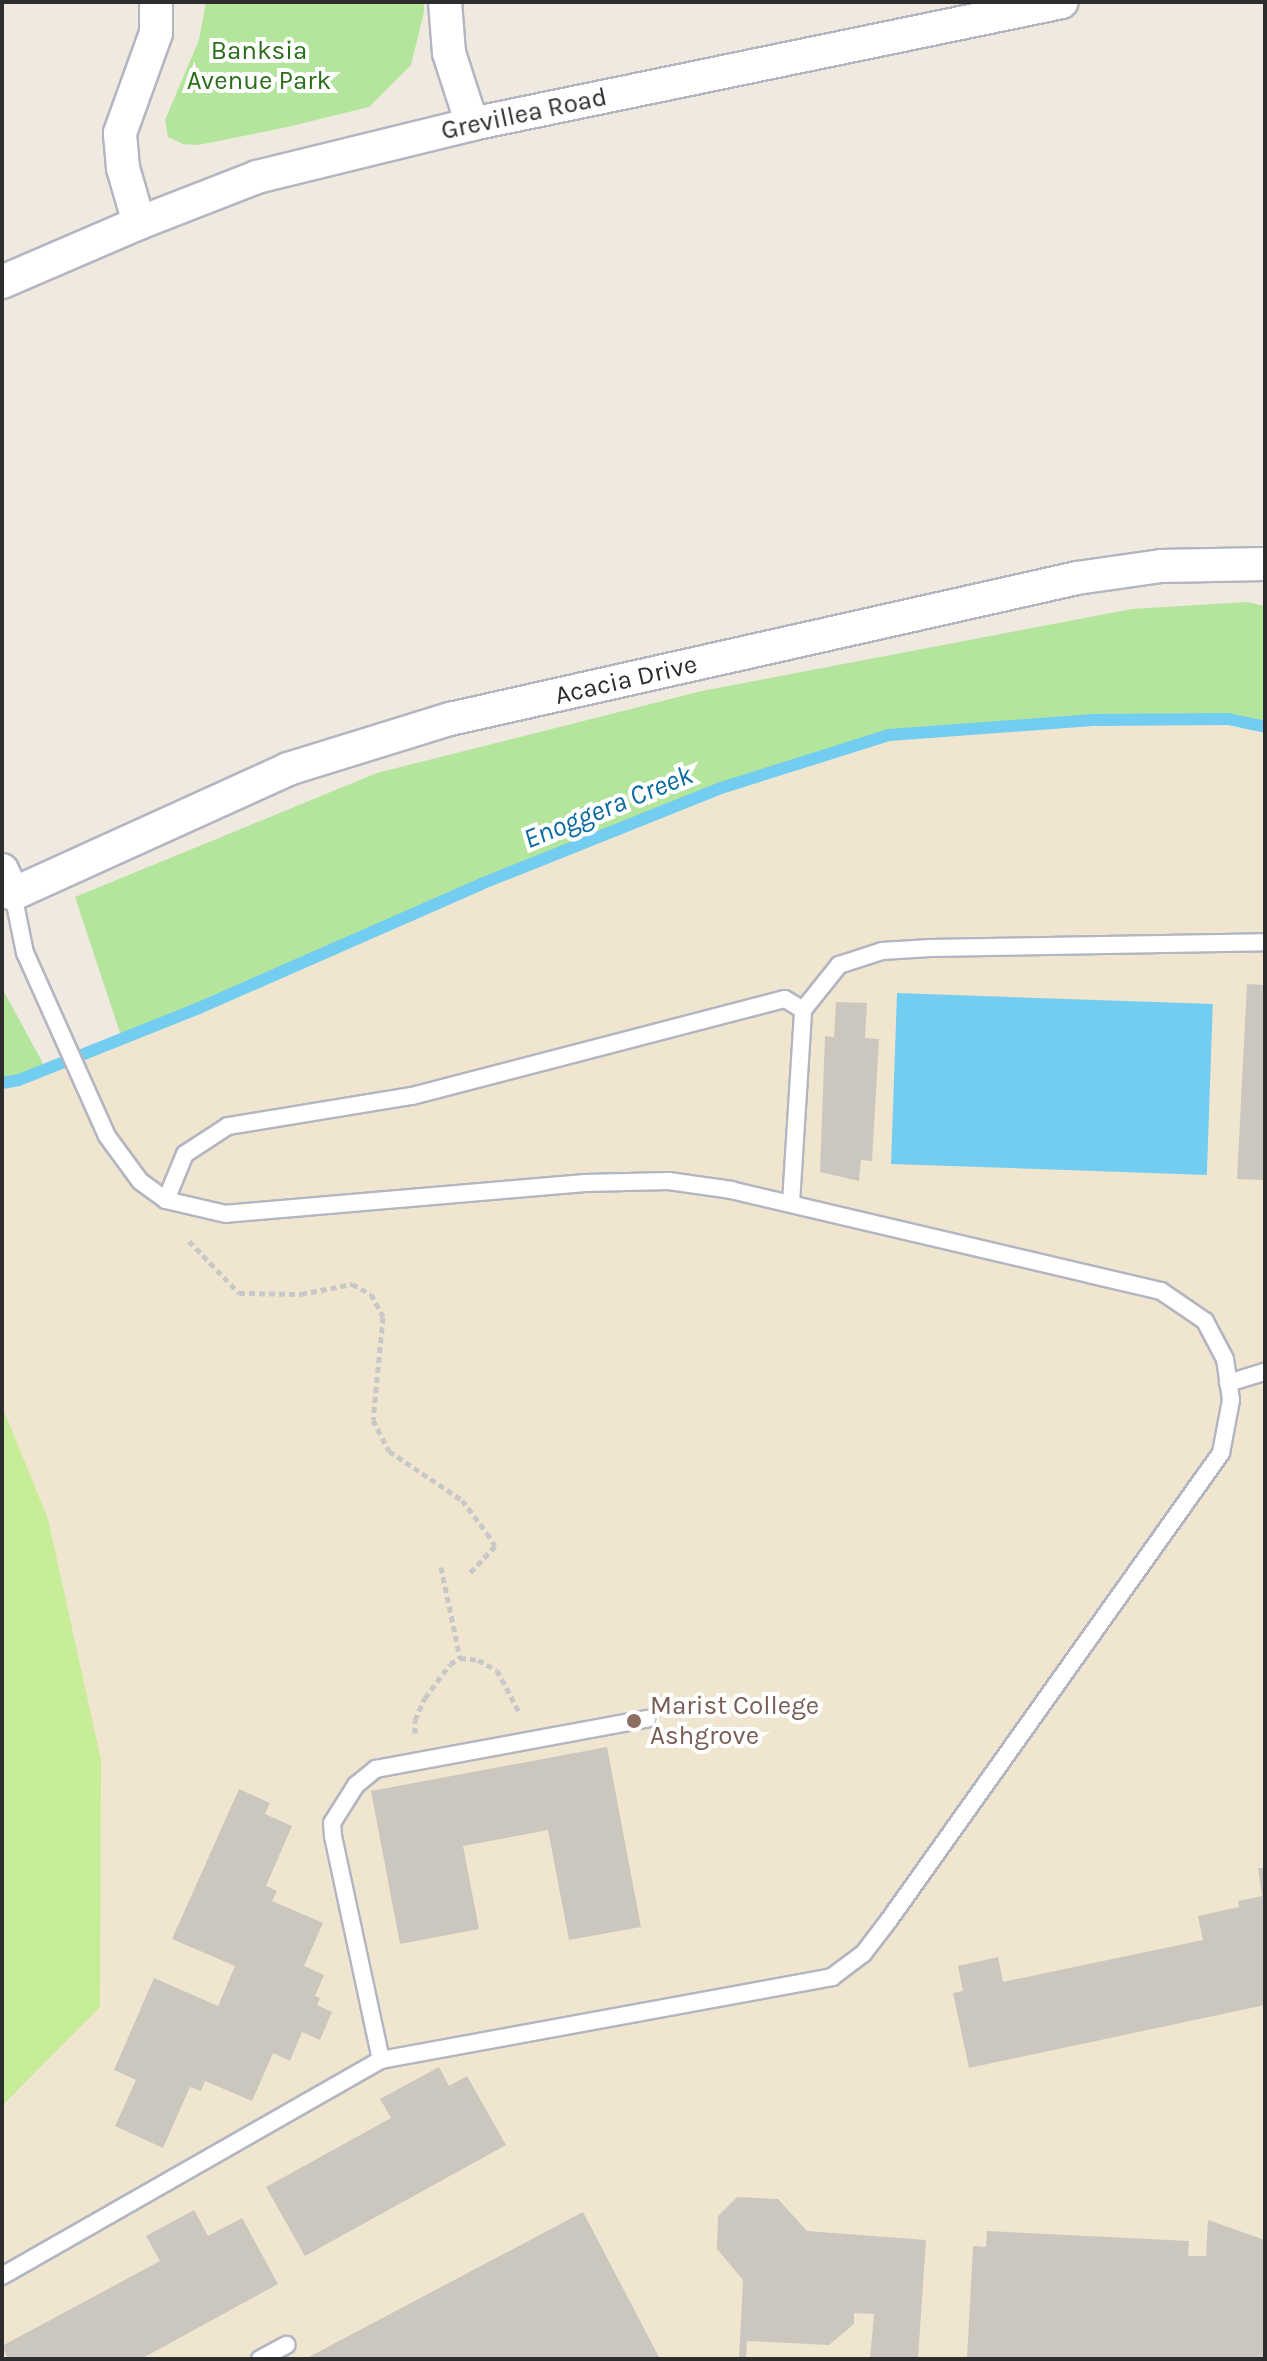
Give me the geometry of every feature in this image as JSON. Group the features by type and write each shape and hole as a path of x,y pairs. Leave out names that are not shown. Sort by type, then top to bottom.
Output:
{"street":[{"path":"139,223 123,168 120,133 156,33 156,2"},
{"path":"445,2 449,53 472,124"},
{"name":"Grevillea Road","path":"2,282 257,177 472,124 1062,2"},
{"name":"Acacia Drive","path":"8,882 288,769 450,719 1077,578 1161,566 1265,564"}],"lane":[{"path":"2,2276 381,2060 832,1977 863,1954 1221,1453 1231,1400 1225,1359 1205,1321 1161,1291 791,1203 669,1181 585,1183 226,1214 166,1200 140,1181 107,1136 25,953 8,882"},
{"path":"791,1203 803,1010 839,965 882,951 1265,942"},
{"path":"166,1200 185,1154 228,1126 412,1096 785,999 803,1010"},
{"path":"1228,1383 1265,1372"},
{"path":"381,2060 332,1823 356,1785 376,1769 647,1719"},
{"path":"260,2359 286,2345"}],"path":[{"path":"189,1241 239,1293 301,1294 352,1284 371,1294 383,1317 373,1420 389,1451 462,1500 487,1533 495,1546 470,1573"},
{"path":"441,1567 460,1658"},
{"path":"418,1761 415,1720 441,1675 460,1658 478,1660 497,1670 517,1705 525,1742"}],"shaded area":[{"name":"Marist College Ashgrove","path":"1228,719 1265,727 1265,2359 2,2359 2,1083 19,1080 199,1008 481,884 721,788 889,735 1093,720"}],"green space":[{"name":"Banksia Avenue Park","path":"206,2 424,2 424,12 411,65 369,107 198,145 183,144 168,137 165,120 199,40"},
{"path":"1247,602 1265,606 1265,727 1228,719 1093,720 889,735 721,788 481,884 122,1039 75,897 377,773 702,691 1132,609"},
{"path":"2,988 46,1069 2,1083"},
{"path":"2,1406 48,1519 101,1760 100,2007 2,2106"}],"water":[{"path":"897,993 1213,1004 1207,1175 891,1164"}],"building":[{"path":"1247,984 1265,985 1265,1180 1237,1179"},
{"path":"836,1002 867,1003 865,1038 879,1039 872,1161 861,1160 859,1181 820,1172 825,1036 834,1037"},
{"path":"607,1747 641,1927 569,1940 548,1830 463,1846 479,1929 400,1944 371,1791"},
{"path":"239,1789 270,1803 265,1814 292,1826 266,1886 277,1891 272,1901 323,1923 304,1966 324,1975 315,1996 320,1998 317,2005 332,2012 320,2040 302,2032 290,2061 273,2053 252,2101 205,2081 201,2091 190,2087 163,2148 115,2126 136,2080 114,2070 154,1978 218,2006 235,1966 172,1939"},
{"path":"1258,1868 1265,1868 1265,2005 969,2068 953,1993 963,1991 958,1966 998,1957 1003,1982 1203,1940 1198,1916 1239,1907 1238,1901 1262,1896"},
{"path":"439,2067 449,2086 467,2076 506,2145 305,2256 266,2187 391,2118 380,2099"},
{"path":"737,2197 778,2199 807,2231 926,2240 918,2359 870,2359 874,2314 854,2313 854,2324 829,2345 747,2341 746,2359 739,2359 743,2280 717,2249 718,2216"},
{"path":"194,2210 208,2236 242,2218 278,2284 141,2359 8,2359 2,2346 160,2261 146,2236"},
{"path":"583,2212 660,2359 305,2359"},
{"path":"1208,2220 1265,2240 1265,2359 967,2359 973,2246 986,2247 987,2231 1189,2241 1188,2256 1206,2256"}],"waterway":[{"name":"Enoggera Creek","path":"2,1083 19,1080 199,1008 481,884 721,788 889,735 1093,720 1228,719 1265,727"}],"place":[{"name":"Marist College Ashgrove","path":"634,1721"}]}
